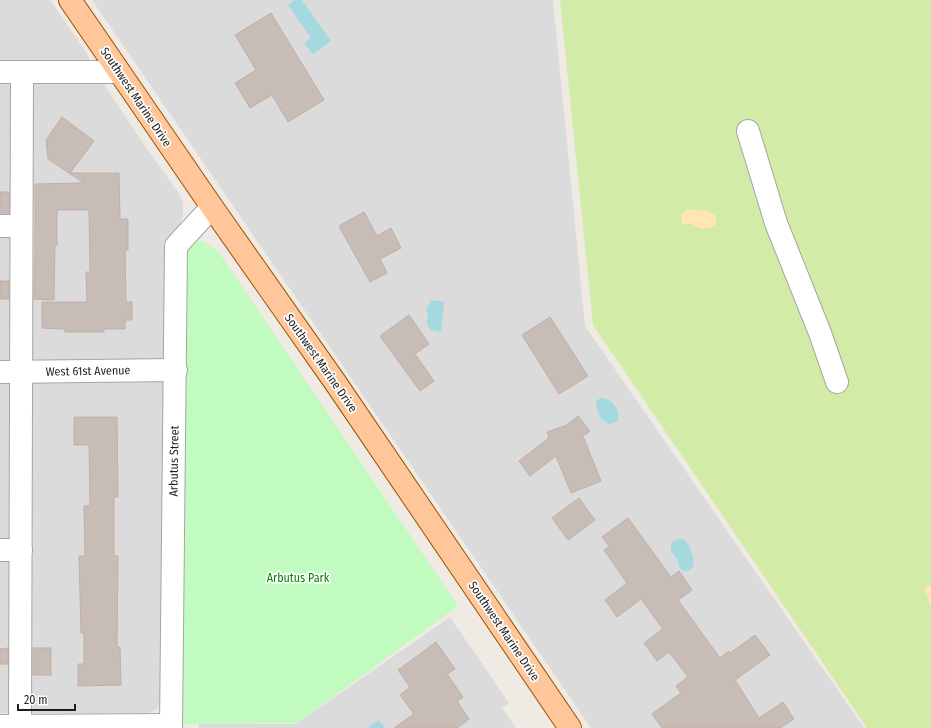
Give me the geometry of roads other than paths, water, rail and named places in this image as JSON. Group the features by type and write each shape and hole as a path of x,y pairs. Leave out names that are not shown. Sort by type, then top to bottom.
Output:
{"main road":[{"name":"Southwest Marine Drive","path":"70,0 212,207 340,388 570,728"}],"street":[{"path":"0,72 119,72"},
{"path":"22,72 10,226 22,372 10,550 10,726 171,727"},
{"path":"748,131 776,223 820,333 837,382"},
{"name":"Arbutus Street","path":"171,727 176,370 176,246 212,207"},
{"name":"West 61st Avenue","path":"0,372 176,370"}],"water":[{"path":"295,0 302,0 331,41 313,54 304,43 311,38 288,5"},
{"path":"431,300 444,302 441,332 431,330 427,325 428,313 426,310"},
{"path":"600,398 605,398 615,405 618,412 618,421 610,424 601,419 597,410 596,402"},
{"path":"678,539 686,541 692,552 694,562 692,569 688,571 683,571 679,567 677,560 671,551 671,543"},
{"path":"379,720 385,728 367,728"}],"park label":[{"name":"Arbutus Park","path":"298,578"}]}
